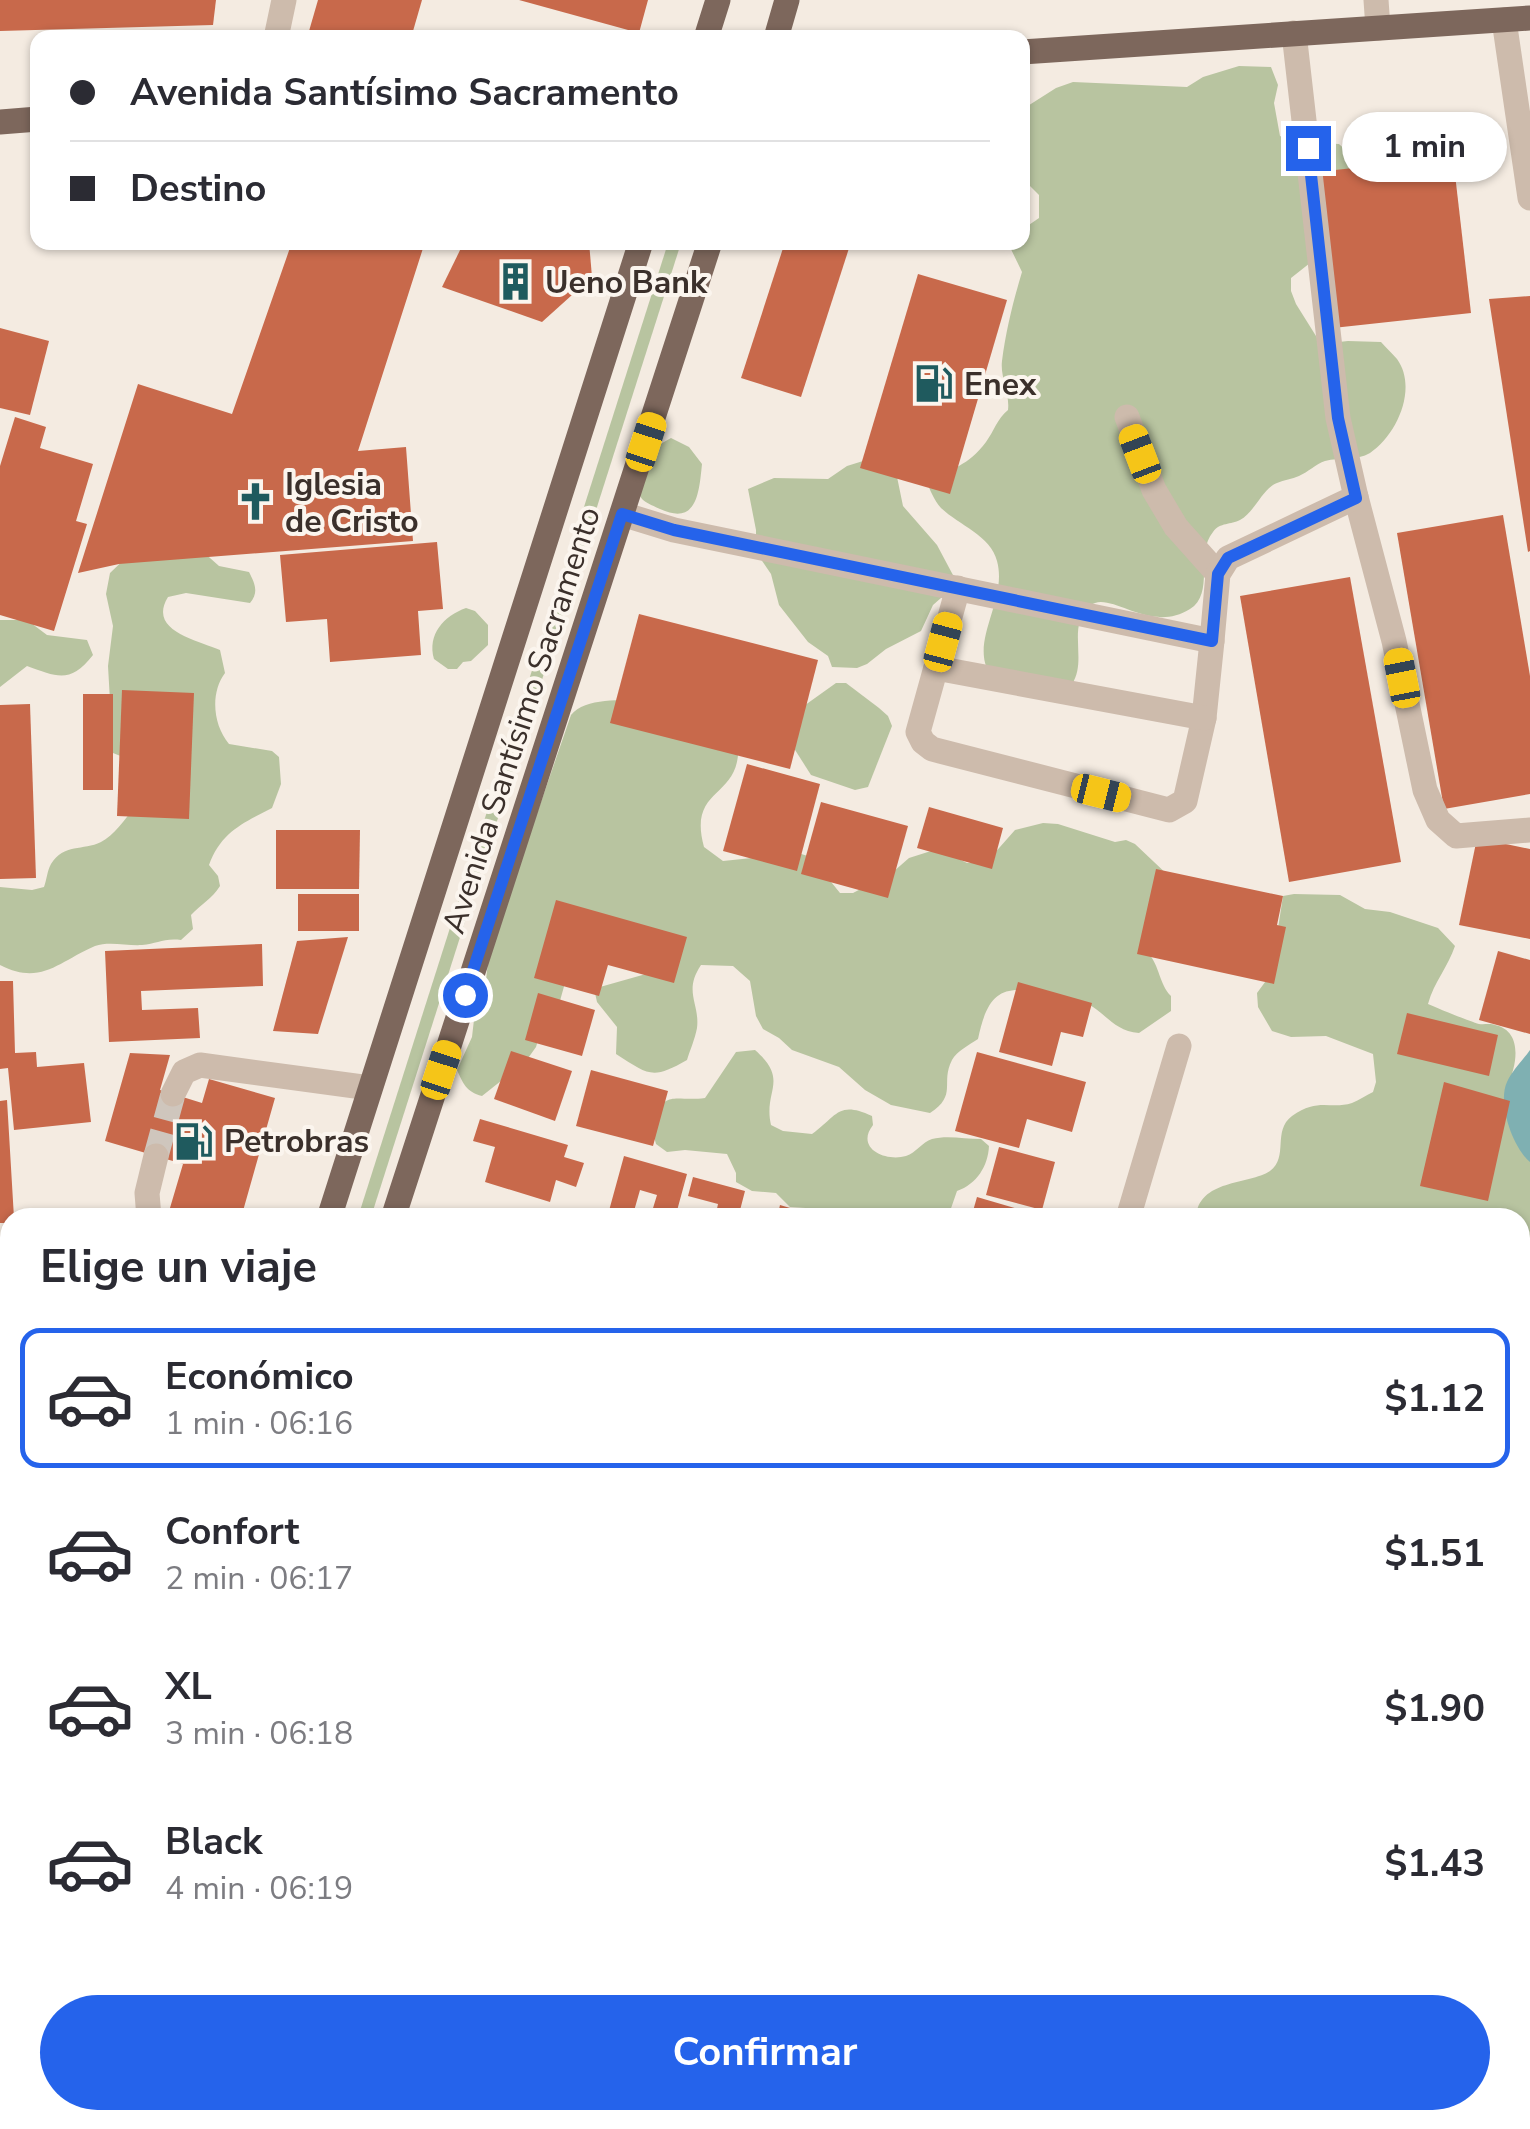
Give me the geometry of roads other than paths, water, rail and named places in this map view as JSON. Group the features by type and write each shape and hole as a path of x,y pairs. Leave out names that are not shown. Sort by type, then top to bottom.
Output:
{"main road":[{"path":"709,30 718,0"},
{"path":"779,30 788,0"},
{"path":"1030,51 1517,20"},
{"path":"0,122 30,120"},
{"name":"Avenida Santísimo Sacramento","path":"331,1208 637,250"},
{"name":"Avenida Santísimo Sacramento","path":"395,1208 707,250"}],"street":[{"path":"278,30 284,0"},
{"path":"1376,0 1378,28"},
{"path":"1517,20 1530,198"},
{"path":"1294,33 1338,418 1394,641 1425,790 1438,820 1456,836 1530,830"},
{"path":"1127,418 1154,490 1176,526 1218,574"},
{"path":"958,588 918,732 923,742 932,749 1169,810 1185,801 1204,718 1218,574 1228,558 1356,498"},
{"path":"622,514 674,530 1212,641"},
{"path":"936,668 1204,718"},
{"path":"1131,1208 1179,1046"},
{"path":"173,1094 184,1072 200,1065 370,1088"},
{"path":"148,1208 146,1193 156,1156"}],"water":[{"path":"1530,1050 1530,1162 1513,1136 1505,1113 1504,1091"}],"tunnel":[{"path":"156,1156 173,1094"}],"place":[{"name":"Ueno Bank","path":"515,282"},
{"name":"Enex","path":"934,384"},
{"name":"Iglesia de Cristo","path":"255,502"},
{"name":"Petrobras","path":"194,1141"}]}
